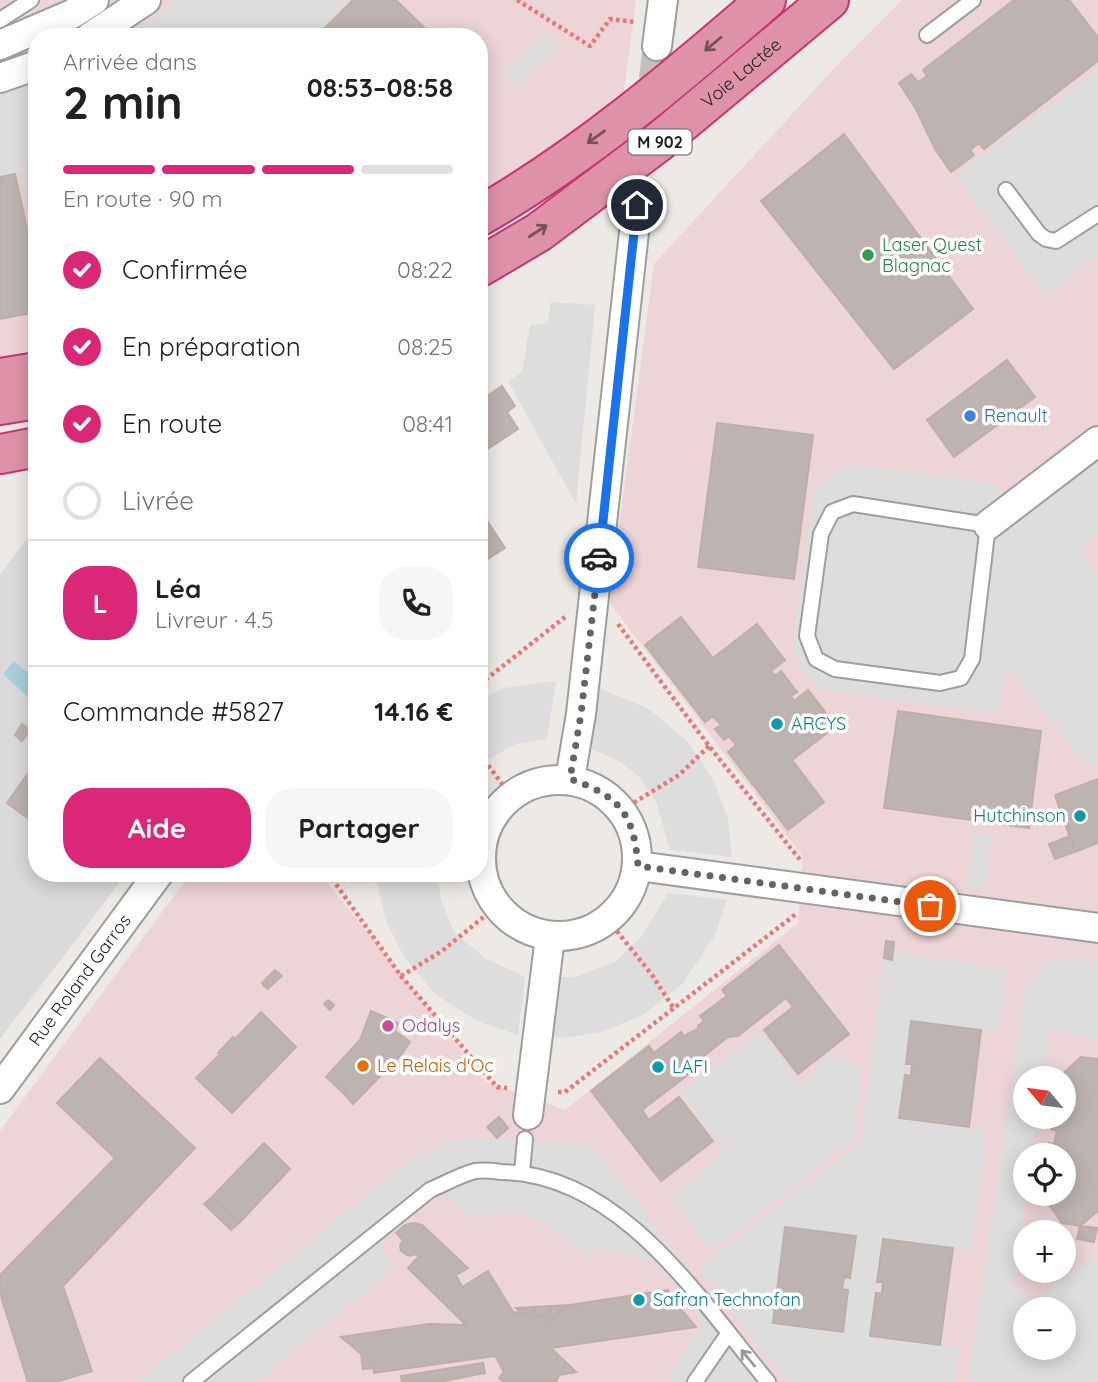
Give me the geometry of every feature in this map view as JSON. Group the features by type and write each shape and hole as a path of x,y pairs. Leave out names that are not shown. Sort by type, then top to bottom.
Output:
{"highway":[{"name":"M 902","path":"488,211 519,194 635,109 766,0"},
{"name":"Voie Lactée","path":"488,262 539,232 660,141 829,0"},
{"path":"0,378 28,373"},
{"path":"0,405 28,400"},
{"path":"0,454 28,449"}],"street":[{"path":"32,28 72,14 94,0"},
{"path":"104,28 146,0"},
{"path":"652,35 663,0"},
{"path":"1,39 28,29"},
{"path":"0,78 28,68"},
{"path":"570,779 581,714 637,205"},
{"path":"988,525 1098,441"},
{"path":"485,882 497,906 512,921 530,931 550,937 581,934 608,920 629,896 638,866 635,836 622,810 599,789 570,779 539,782 511,796 491,820 488,828"},
{"path":"638,866 1098,928"},
{"name":"Rue Roland Garros","path":"0,1089 152,882"},
{"path":"528,1115 550,937"}],"lane":[{"path":"1,39 31,0"},
{"path":"927,35 973,0"},
{"path":"1006,190 1039,234 1046,239 1056,241 1098,214"},
{"path":"853,504 988,525 972,659 961,678 940,683 835,670 816,659 807,636 821,534 832,512 853,504"},
{"path":"522,1172 528,1115"},
{"path":"191,1382 430,1190 475,1171 522,1172 560,1181 607,1207 657,1248 768,1382"},
{"path":"695,1382 728,1334"}],"path":[{"path":"517,0 590,46 610,19 652,35"},
{"path":"334,882 401,976 497,1087 528,1115 565,1092 800,911 807,868 709,746 611,615 605,611 577,609 488,678"},
{"path":"622,810 679,775 709,746"},
{"path":"488,765 511,796"},
{"path":"401,976 442,951 497,906"},
{"path":"608,920 652,975 674,1009"}],"shaded area":[{"path":"0,0 636,0 624,91 531,162 488,186 488,28 28,28 28,357 0,362"},
{"path":"176,0 349,0 321,28 136,28"},
{"path":"902,0 1098,0 1098,1382 0,1382 0,1131 186,882 327,882 486,1082 565,1110 798,923 803,857 609,602 654,264 840,62"},
{"path":"546,32 560,47 517,88 502,72"},
{"path":"1098,69 1098,256 1045,296 956,175"},
{"path":"28,83 28,203 21,171 0,175 0,97"},
{"path":"551,302 595,305 576,504 508,381 522,372 530,325 547,324"},
{"path":"1098,461 1098,533 1079,548 1098,573 1098,763 1087,767 1006,666 999,715 826,690 802,672 792,648 814,490 838,469 856,464 995,484 1027,517"},
{"path":"26,540 28,882 120,882 0,1039 0,574"},
{"path":"556,681 547,739 516,744 488,760 488,695 504,688"},
{"path":"594,686 649,709 687,741 713,779 728,818 732,857 670,850 657,804 640,778 621,762 585,746"},
{"path":"974,832 992,834 985,888 966,885"},
{"path":"377,882 438,882 441,899 454,932 485,958 525,977 518,1035 479,1022 435,994 404,957 386,921"},
{"path":"668,893 727,900 714,937 682,984 644,1014 606,1031 564,1038 544,1037 552,977 575,977 615,962 642,936"},
{"path":"893,951 1007,970 999,1031 911,1021 899,1117 987,1130 971,1251 883,1240 870,1335 960,1348 954,1382 787,1382 698,1267 860,1142 884,958 892,959","holes":["786,1227 855,1236 850,1278 844,1277 842,1289 848,1290 842,1332 773,1323"]},
{"path":"1054,957 1098,961 1098,1040 1051,1030 1046,1066 1014,1066 1026,984"},
{"path":"760,1031 803,1086 827,1054 862,1066 853,1140 710,1251 670,1197 725,1151 680,1092"},
{"path":"1013,1073 1013,1129 1036,1129 1034,1143 1013,1143 1013,1206 1024,1206 1022,1220 1013,1220 1013,1283 1025,1297 1013,1297 1013,1360 1076,1360 1076,1297 1036,1297 1057,1283 1076,1283 1076,1270 1098,1255 1098,1377 1092,1382 968,1382"},
{"path":"454,1140 565,1141 593,1147 778,1382 669,1382 671,1369 702,1324 681,1291 653,1262 601,1247 585,1258 551,1226 517,1212 471,1217 442,1191 387,1231 381,1251 395,1268 256,1382 137,1382 410,1159"}],"water":[{"path":"14,661 28,673 28,697 3,674"}],"building":[{"path":"353,0 396,0 425,28 325,28"},
{"path":"1014,0 1069,0 1098,37 1098,61 984,149 979,143 970,150 974,155 951,172 935,149 916,109 899,83 911,74 918,82 927,76 923,70"},
{"name":"Laser Quest Blagnac","path":"844,134 973,309 894,369 761,201"},
{"path":"15,174 28,233 28,314 0,319 0,177"},
{"path":"1007,360 1035,397 954,457 927,420"},
{"path":"502,386 515,406 507,412 518,429 488,449 488,396"},
{"path":"717,423 813,435 794,579 698,567"},
{"path":"488,522 505,548 488,559"},
{"name":"ARCYS","path":"681,617 713,658 757,624 785,660 771,671 775,676 781,671 797,692 791,696 794,701 808,690 836,726 792,760 824,802 788,830 728,752 736,745 729,736 724,740 715,729 721,725 713,716 705,722 645,645"},
{"path":"898,711 1041,731 1029,828 884,808"},
{"path":"22,724 28,728 22,741 15,735"},
{"path":"28,774 28,818 7,803"},
{"name":"Hutchinson","path":"1098,779 1098,843 1075,852 1055,795"},
{"path":"1070,836 1075,852 1055,859 1049,844"},
{"path":"886,941 894,942 892,960 884,958"},
{"name":"LAFI","path":"779,945 849,1034 798,1074 764,1030 793,1007 786,998 738,1036 728,1037 695,1063 693,1071 642,1110 649,1120 679,1097 713,1141 661,1181 591,1091 649,1046 654,1053 681,1032 684,1036 698,1029 704,1021 700,1016 727,996 722,990"},
{"path":"275,970 282,976 274,983 271,979 264,986 262,983"},
{"path":"271,979 274,983 268,989 264,986"},
{"path":"328,1000 334,1005 330,1010 324,1004"},
{"name":"Le Relais d'Oc","path":"371,1011 398,1023 395,1031 410,1042 401,1055 353,1104 344,1094 347,1090 339,1082 335,1085 326,1077 360,1040"},
{"path":"261,1012 296,1047 232,1113 196,1078 233,1037 235,1039"},
{"path":"911,1021 981,1030 969,1127 899,1118 905,1075 911,1076 912,1064 906,1064"},
{"path":"1081,1057 1098,1059 1098,1211 1080,1226 1076,1225 1076,1220 1060,1220 1050,1206 1076,1206 1076,1143 1054,1143 1057,1131 1051,1129 1076,1129 1076,1066 1071,1066"},
{"path":"100,1058 195,1148 63,1286 92,1371 56,1382 28,1382 0,1293 0,1275 115,1158 57,1103"},
{"path":"339,1082 347,1090 344,1094 335,1085"},
{"path":"499,1117 508,1128 497,1138 487,1127"},
{"path":"264,1143 290,1169 239,1223 212,1197"},
{"path":"212,1197 239,1223 231,1230 204,1204"},
{"name":"Safran Technofan","path":"405,1225 422,1225 468,1268 456,1275 462,1287 488,1271 513,1312 544,1316 544,1324 550,1325 550,1320 570,1305 668,1290 669,1295 678,1294 680,1308 696,1327 551,1348 576,1372 559,1375 556,1382 503,1382 499,1378 504,1372 495,1356 374,1373 373,1368 363,1369 361,1354 341,1337 429,1324 466,1325 408,1268 419,1256 409,1256 401,1251 403,1240 396,1233"},
{"path":"1080,1226 1097,1228 1094,1242 1077,1239"},
{"path":"785,1227 856,1236 850,1278 844,1277 842,1289 848,1290 843,1332 773,1323"},
{"path":"883,1239 953,1248 940,1345 870,1336 876,1293 882,1294 883,1282 877,1282"},
{"path":"570,1305 550,1320 550,1325 544,1324 544,1316 524,1315 516,1308"},
{"path":"483,1363 485,1373 438,1382 402,1382 401,1376"}],"tunnel":[{"path":"637,205 657,46"}],"way so far":[{"path":"599,558 581,714 570,779 599,789 622,810 635,836 638,866 930,906"}],"place":[{"name":"Laser Quest Blagnac","path":"868,255"},
{"name":"Renault","path":"970,416"},
{"name":"ARCYS","path":"777,724"},
{"name":"Hutchinson","path":"1080,816"},
{"name":"Odalys","path":"388,1026"},
{"name":"Le Relais d'Oc","path":"363,1066"},
{"name":"LAFI","path":"658,1067"},
{"name":"Safran Technofan","path":"639,1300"}],"route":[{"path":"599,558 637,205"}]}
